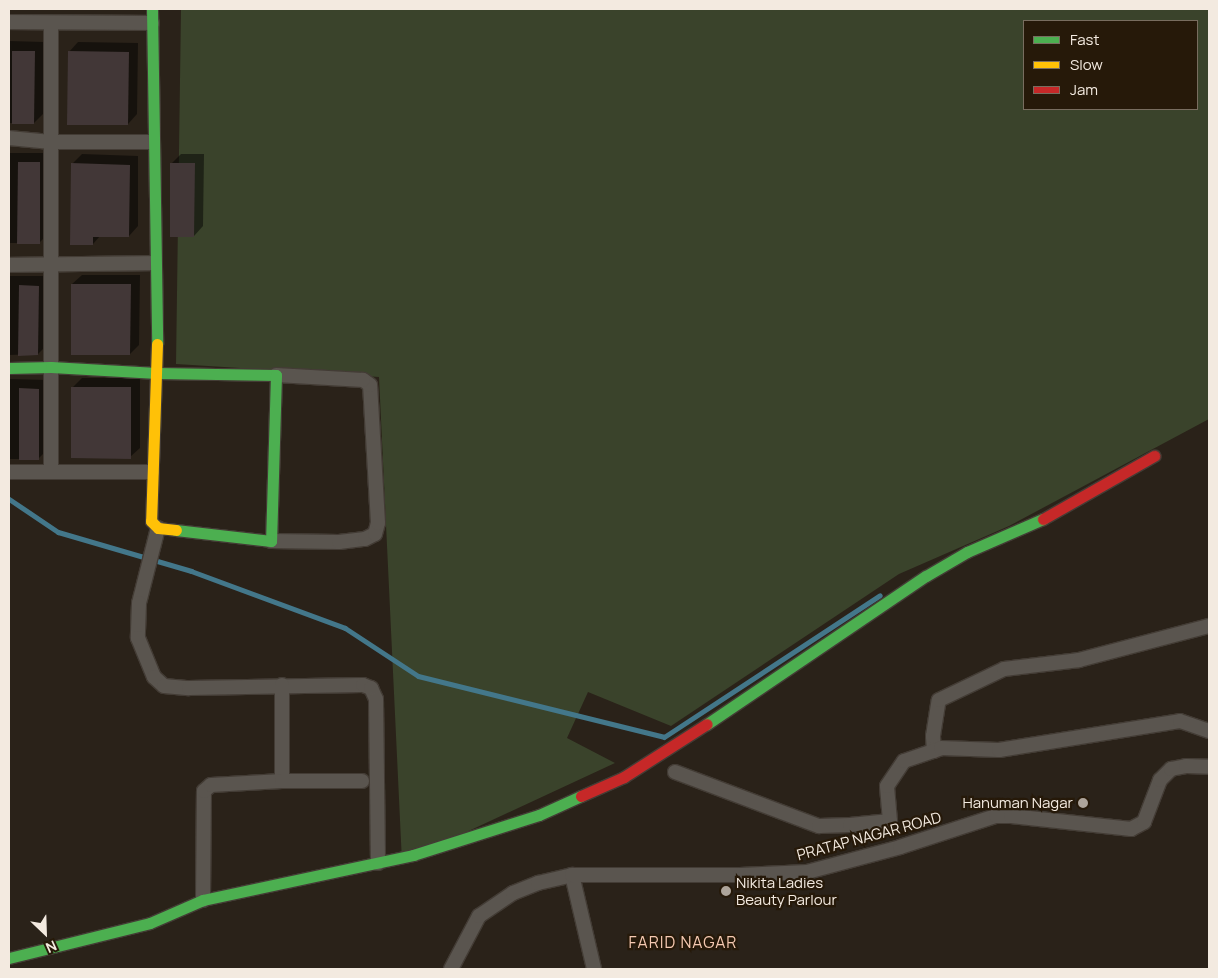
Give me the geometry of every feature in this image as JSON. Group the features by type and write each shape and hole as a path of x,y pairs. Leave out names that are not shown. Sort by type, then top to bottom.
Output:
{"street":[{"path":"152,9 152,142 157,373 151,521 156,534 142,587 138,638 154,677 164,686 189,688 363,685 372,688 376,699 378,863"},
{"path":"9,22 152,23"},
{"path":"50,472 51,23"},
{"path":"9,138 51,142 152,142"},
{"path":"9,265 154,263"},
{"path":"9,368 51,367 157,373 276,375 363,380 370,385 378,524 375,534 365,539 338,542 271,541 156,534"},
{"path":"271,541 276,375"},
{"path":"9,958 150,923 203,900 413,855 539,815 624,777 680,743 926,576 967,552 1041,520 1154,456"},
{"path":"9,472 152,472"},
{"path":"934,751 933,736 939,700 1004,669 1078,660 1209,626"},
{"path":"282,685 282,781"},
{"path":"675,772 819,826 850,825 890,821 887,786 904,761 941,748 999,750 1180,721 1209,731"},
{"name":"PRATAP NAGAR ROAD","path":"451,969 479,916 513,893 538,883 572,875 740,876 807,872 900,847 996,816 1131,829 1144,822 1160,780 1171,769 1186,766 1209,767"},
{"path":"203,900 204,792 210,785 282,781 362,780"},
{"path":"572,875 594,969"}],"green space":[{"path":"181,9 1209,9 1209,419 1009,526 899,574 671,726 588,692 567,738 615,763 402,862 379,377 176,364"}],"building":[{"path":"12,51 35,51 34,124 12,124"},
{"path":"68,51 129,52 128,125 67,125"},
{"path":"18,162 40,162 40,244 17,244"},
{"path":"71,163 130,165 129,237 93,237 93,245 70,245"},
{"path":"170,163 195,163 194,237 170,237"},
{"path":"71,284 131,284 130,355 71,355"},
{"path":"19,285 39,286 38,355 18,356"},
{"path":"71,387 131,387 131,459 71,458"},
{"path":"19,388 39,389 39,460 19,460"}],"waterway":[{"path":"9,499 58,532 191,571 345,628 418,676 664,737 880,595"}],"traffic: fast":[{"path":"152,9 157,344"},
{"path":"9,368 51,367 157,373 276,375 271,541 176,530"},
{"path":"707,724 926,576 967,552 1043,519"},
{"path":"9,958 150,923 203,900 413,855 539,815 581,796"}],"traffic: slow":[{"path":"157,344 151,521 158,528 176,530"}],"traffic: jam":[{"path":"1043,519 1154,456"},
{"path":"581,796 624,777 707,724"}],"place":[{"name":"Hanuman Nagar","path":"1083,803"},
{"name":"Nikita Ladies Beauty Parlour","path":"726,891"}],"district":[{"name":"FARID NAGAR","path":"683,942"}]}
